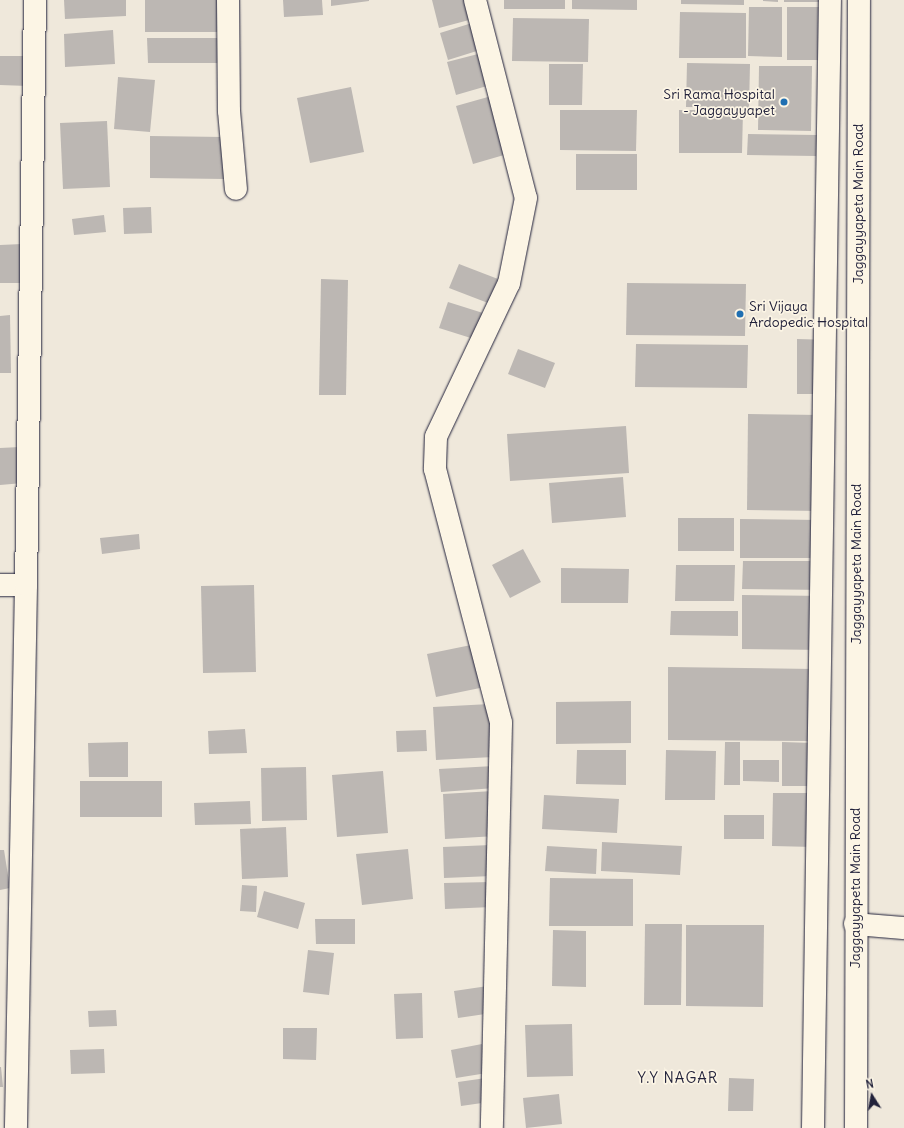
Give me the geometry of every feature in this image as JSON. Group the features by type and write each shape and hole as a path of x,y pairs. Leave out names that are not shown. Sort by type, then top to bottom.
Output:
{"street":[{"path":"16,1128 35,0"},
{"path":"228,0 230,111 236,189"},
{"path":"475,0 526,198 508,283 436,437 435,469 501,723 492,1128"},
{"path":"813,1128 830,0"},
{"name":"Jaggayyapeta Main Road","path":"856,1128 855,924 859,0"},
{"path":"0,585 26,585"},
{"path":"855,924 904,928"}],"building":[{"path":"64,0 126,0 126,16 65,19"},
{"path":"145,0 224,0 224,32 145,32"},
{"path":"283,0 322,0 323,15 284,17"},
{"path":"331,0 369,0 369,1 331,6"},
{"path":"432,0 464,0 469,20 439,28"},
{"path":"504,0 565,0 565,9 504,9"},
{"path":"572,0 637,0 637,10 572,9"},
{"path":"681,0 744,0 744,5 681,4"},
{"path":"778,0 778,2 763,1"},
{"path":"784,0 835,0 835,2 784,2"},
{"path":"749,7 782,7 782,57 748,56"},
{"path":"787,7 832,7 831,60 787,60"},
{"path":"680,12 746,13 746,58 679,58"},
{"path":"513,18 589,19 588,62 512,61"},
{"path":"472,23 480,50 448,60 440,33"},
{"path":"113,30 115,64 65,67 64,34"},
{"path":"147,38 219,38 220,63 148,63"},
{"path":"478,54 487,86 456,95 447,62"},
{"path":"0,56 29,56 28,86 0,85"},
{"path":"687,63 750,64 749,108 686,107"},
{"path":"549,64 583,64 582,105 549,105"},
{"path":"759,66 812,66 811,131 758,130"},
{"path":"118,77 155,80 150,132 114,129"},
{"path":"351,87 364,152 310,163 297,98"},
{"path":"495,95 511,153 473,164 456,106"},
{"path":"560,110 637,110 636,151 560,150"},
{"path":"679,110 743,110 742,153 679,153"},
{"path":"107,121 110,187 63,189 60,123"},
{"path":"748,134 817,135 816,156 747,155"},
{"path":"150,136 224,137 224,179 150,178"},
{"path":"576,154 637,154 637,190 576,190"},
{"path":"151,207 152,233 124,234 123,208"},
{"path":"104,215 106,232 74,235 72,219"},
{"path":"22,244 23,283 0,283 0,245"},
{"path":"459,264 498,279 488,303 449,288"},
{"path":"321,279 348,280 346,395 319,395"},
{"path":"627,283 746,284 745,336 626,335"},
{"path":"448,302 483,313 474,339 439,328"},
{"path":"10,315 11,373 0,373 0,316"},
{"path":"797,339 833,340 832,394 797,394"},
{"path":"636,344 748,345 747,388 635,387"},
{"path":"518,349 555,363 545,388 508,374"},
{"path":"748,414 821,415 820,511 747,510"},
{"path":"626,426 629,473 510,481 507,434"},
{"path":"20,447 23,483 0,485 0,448"},
{"path":"623,477 626,517 552,523 549,483"},
{"path":"678,518 734,518 734,551 678,551"},
{"path":"740,519 820,520 820,558 740,558"},
{"path":"139,534 140,549 102,554 100,538"},
{"path":"523,549 541,582 510,598 492,565"},
{"path":"743,561 827,561 827,590 742,589"},
{"path":"676,565 735,565 734,601 675,601"},
{"path":"561,568 629,569 628,603 561,603"},
{"path":"254,585 256,672 203,673 201,586"},
{"path":"742,595 826,596 826,650 742,649"},
{"path":"671,611 738,611 738,636 670,635"},
{"path":"476,644 485,687 436,697 427,654"},
{"path":"668,667 814,669 814,741 668,740"},
{"path":"631,701 631,743 556,744 556,702"},
{"path":"490,704 493,757 436,760 433,707"},
{"path":"245,729 247,753 209,754 208,731"},
{"path":"426,730 427,751 397,752 396,731"},
{"path":"128,742 128,777 89,777 88,743"},
{"path":"725,742 740,742 740,785 724,785"},
{"path":"782,742 812,743 812,786 782,786"},
{"path":"577,750 626,750 626,785 576,784"},
{"path":"666,750 716,751 715,800 665,800"},
{"path":"743,760 779,760 779,782 743,781"},
{"path":"494,766 495,788 441,792 439,769"},
{"path":"306,767 307,820 262,821 261,768"},
{"path":"383,771 388,833 337,837 332,775"},
{"path":"80,781 162,781 162,817 80,817"},
{"path":"493,791 496,836 445,839 443,794"},
{"path":"773,793 815,793 814,847 772,846"},
{"path":"544,795 619,799 617,833 542,829"},
{"path":"250,801 251,824 195,825 194,803"},
{"path":"724,815 764,815 764,839 724,839"},
{"path":"286,827 288,877 242,879 240,829"},
{"path":"602,842 682,846 680,875 601,871"},
{"path":"491,845 492,876 444,878 443,847"},
{"path":"547,846 597,849 596,874 545,871"},
{"path":"408,849 413,899 362,905 356,854"},
{"path":"0,850 4,850 10,888 0,890"},
{"path":"550,878 633,879 633,926 549,926"},
{"path":"491,882 492,907 445,909 444,883"},
{"path":"242,885 257,886 256,912 240,911"},
{"path":"264,891 305,903 298,929 257,917"},
{"path":"315,919 355,919 355,944 316,944"},
{"path":"645,924 682,924 681,1005 644,1005"},
{"path":"686,925 764,925 763,1007 686,1006"},
{"path":"553,930 586,931 586,987 552,986"},
{"path":"308,950 334,953 329,995 303,992"},
{"path":"488,986 492,1013 458,1018 454,991"},
{"path":"422,993 423,1038 396,1039 394,994"},
{"path":"116,1010 117,1026 89,1027 88,1011"},
{"path":"572,1024 573,1076 527,1077 525,1025"},
{"path":"283,1028 317,1028 316,1060 283,1059"},
{"path":"482,1044 487,1073 456,1078 451,1050"},
{"path":"104,1049 105,1073 71,1074 70,1050"},
{"path":"1,1067 3,1087 0,1087"},
{"path":"486,1078 489,1102 461,1106 458,1082"},
{"path":"729,1078 754,1079 753,1111 728,1111"},
{"path":"559,1094 562,1124 526,1128 523,1098"}],"place":[{"name":"Sri Rama Hospital - Jaggayyapet","path":"784,102"},
{"name":"Sri Vijaya Ardopedic Hospital","path":"740,314"}],"district":[{"name":"Y.Y NAGAR","path":"678,1078"}]}
